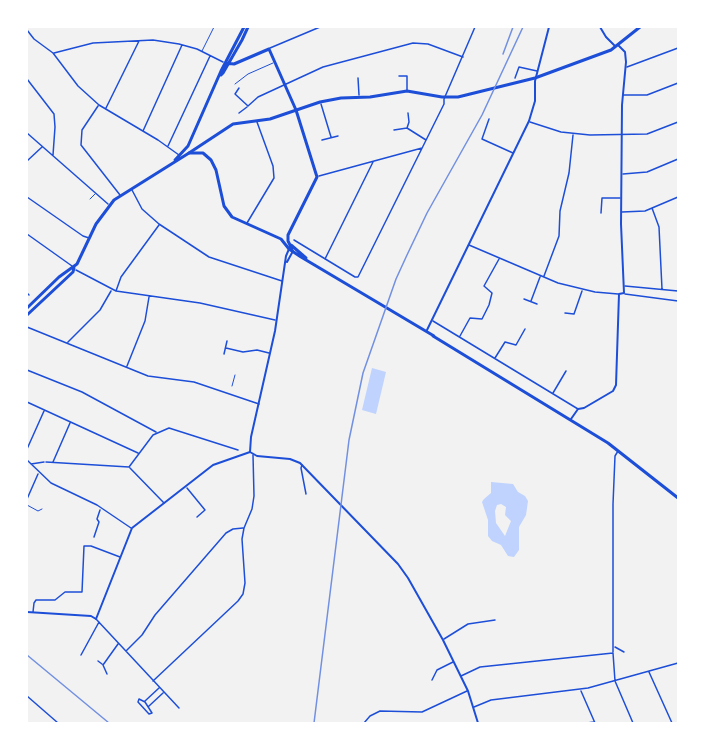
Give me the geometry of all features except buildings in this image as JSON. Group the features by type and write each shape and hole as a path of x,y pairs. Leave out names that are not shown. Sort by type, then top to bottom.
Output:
{"main road":[{"path":"227,64 246,27"},
{"path":"174,162 188,146 246,27"},
{"path":"27,308 80,261 96,224 109,205 131,188 202,146 226,127 270,119 320,102 407,91 447,97 478,93 536,78 617,46 640,27"},
{"path":"227,64 269,49 296,110 317,177 288,237 292,248"},
{"path":"234,54 234,57 239,60"},
{"path":"188,146 189,153"},
{"path":"202,146 214,167 228,213 281,239 307,260 371,300 571,420 618,450 678,498"},
{"path":"189,153 199,152 207,155"},
{"path":"281,239 288,237"},
{"path":"27,315 73,272 74,268"}],"street":[{"path":"269,49 320,27"},
{"path":"294,240 316,256 358,278 444,104 444,99 447,97 475,27"},
{"path":"426,332 529,121 535,101 537,72 549,27"},
{"path":"600,27 606,37 625,52 626,67 622,95 621,198 624,293"},
{"path":"27,30 34,39 53,53 78,86 99,105 168,146 179,155"},
{"path":"53,53 93,43 139,40 182,44 227,64"},
{"path":"106,109 139,40"},
{"path":"239,113 258,97 323,67 414,43 428,44 463,57"},
{"path":"143,131 182,44"},
{"path":"626,67 637,65 678,48"},
{"path":"168,146 211,55"},
{"path":"514,78 519,67 537,72"},
{"path":"399,76 406,76 407,91"},
{"path":"358,78 359,98"},
{"path":"27,79 49,105 55,117 52,156"},
{"path":"622,95 647,95 678,83"},
{"path":"239,88 235,94 248,106"},
{"path":"320,102 331,138"},
{"path":"99,105 82,130 81,145 120,195"},
{"path":"407,128 408,113"},
{"path":"489,119 482,139 514,153"},
{"path":"247,223 274,178 270,158 256,121"},
{"path":"529,121 573,134 622,135 650,133 678,122"},
{"path":"393,130 407,128 427,140"},
{"path":"27,133 109,205"},
{"path":"544,277 559,236 560,211 569,173 573,134"},
{"path":"322,140 338,136"},
{"path":"27,161 42,147"},
{"path":"317,177 423,148"},
{"path":"622,174 647,172 678,159"},
{"path":"325,259 373,161"},
{"path":"131,188 142,209 159,225 212,259 283,281"},
{"path":"27,197 83,236 90,238"},
{"path":"621,212 643,211 678,197"},
{"path":"601,213 602,198 621,198"},
{"path":"652,208 659,226 662,289"},
{"path":"116,291 127,268 159,225"},
{"path":"27,234 74,268 111,290 200,303 276,321"},
{"path":"469,245 540,276 582,290 602,294 624,293 678,301"},
{"path":"153,681 241,598 245,583 241,547 254,496 250,447 270,353 286,256 292,248"},
{"path":"459,337 470,318 482,319 493,295 484,286 500,258"},
{"path":"531,301 540,276"},
{"path":"624,286 678,291"},
{"path":"68,343 100,310 111,290"},
{"path":"565,313 574,314 582,290"},
{"path":"432,321 578,409 584,408 615,388 619,294"},
{"path":"126,367 145,321 149,296"},
{"path":"524,299 537,304"},
{"path":"27,327 153,377 194,382 259,404"},
{"path":"495,358 505,342 516,345 525,329"},
{"path":"224,354 226,341"},
{"path":"226,348 243,352 257,350 270,353"},
{"path":"27,370 82,392 156,433"},
{"path":"552,394 566,371"},
{"path":"27,402 140,454"},
{"path":"571,420 578,409"},
{"path":"27,449 44,410"},
{"path":"53,462 70,422"},
{"path":"130,466 156,433 163,429 172,428 238,450"},
{"path":"618,450 615,456 613,495 613,653 615,681 633,723"},
{"path":"96,619 132,528 216,464 252,453 290,459 302,465 398,564 408,578 461,676 478,723"},
{"path":"27,460 54,485 97,505 132,528"},
{"path":"31,464 53,462 130,466 165,504"},
{"path":"302,465 306,495"},
{"path":"27,499 39,473"},
{"path":"186,487 205,510 197,517"},
{"path":"94,537 100,510"},
{"path":"126,651 142,635 157,612 226,533 233,529 244,528"},
{"path":"33,613 36,600 55,600 64,592 82,592 84,546 90,545 120,557"},
{"path":"27,612 91,616 96,619 179,708"},
{"path":"444,639 468,624 495,620"},
{"path":"81,655 99,621"},
{"path":"103,665 119,643"},
{"path":"613,646 624,652"},
{"path":"461,676 480,667 613,653"},
{"path":"98,660 107,674"},
{"path":"432,680 437,670 454,662"},
{"path":"474,708 491,700 581,690 678,663"},
{"path":"649,671 672,723"},
{"path":"145,702 160,688"},
{"path":"581,690 595,723 587,723"},
{"path":"364,723 380,711 422,712 468,691"},
{"path":"148,706 164,692"},
{"path":"27,696 58,723"},
{"path":"138,700 145,702 152,711 150,714 138,700"}],"lane":[{"path":"202,51 214,27"},
{"path":"235,84 244,76 275,62"},
{"path":"179,155 184,157"},
{"path":"90,199 95,193"},
{"path":"232,386 235,375"},
{"path":"27,505 38,511 42,509"}],"water":[{"path":"372,368 386,372 376,414 362,410"},
{"path":"491,482 513,484 528,501 526,515 519,527 519,550 514,557 508,556 501,545 492,541 488,536 488,520 482,502 491,493","holes":["501,504 506,507 505,515 511,521 505,536 496,523 495,511 497,505"]}],"railway":[{"path":"503,54 513,27"},
{"path":"314,723 349,440 363,373 396,279 407,255 427,213 482,115 523,27"},
{"path":"27,655 109,723"}]}
